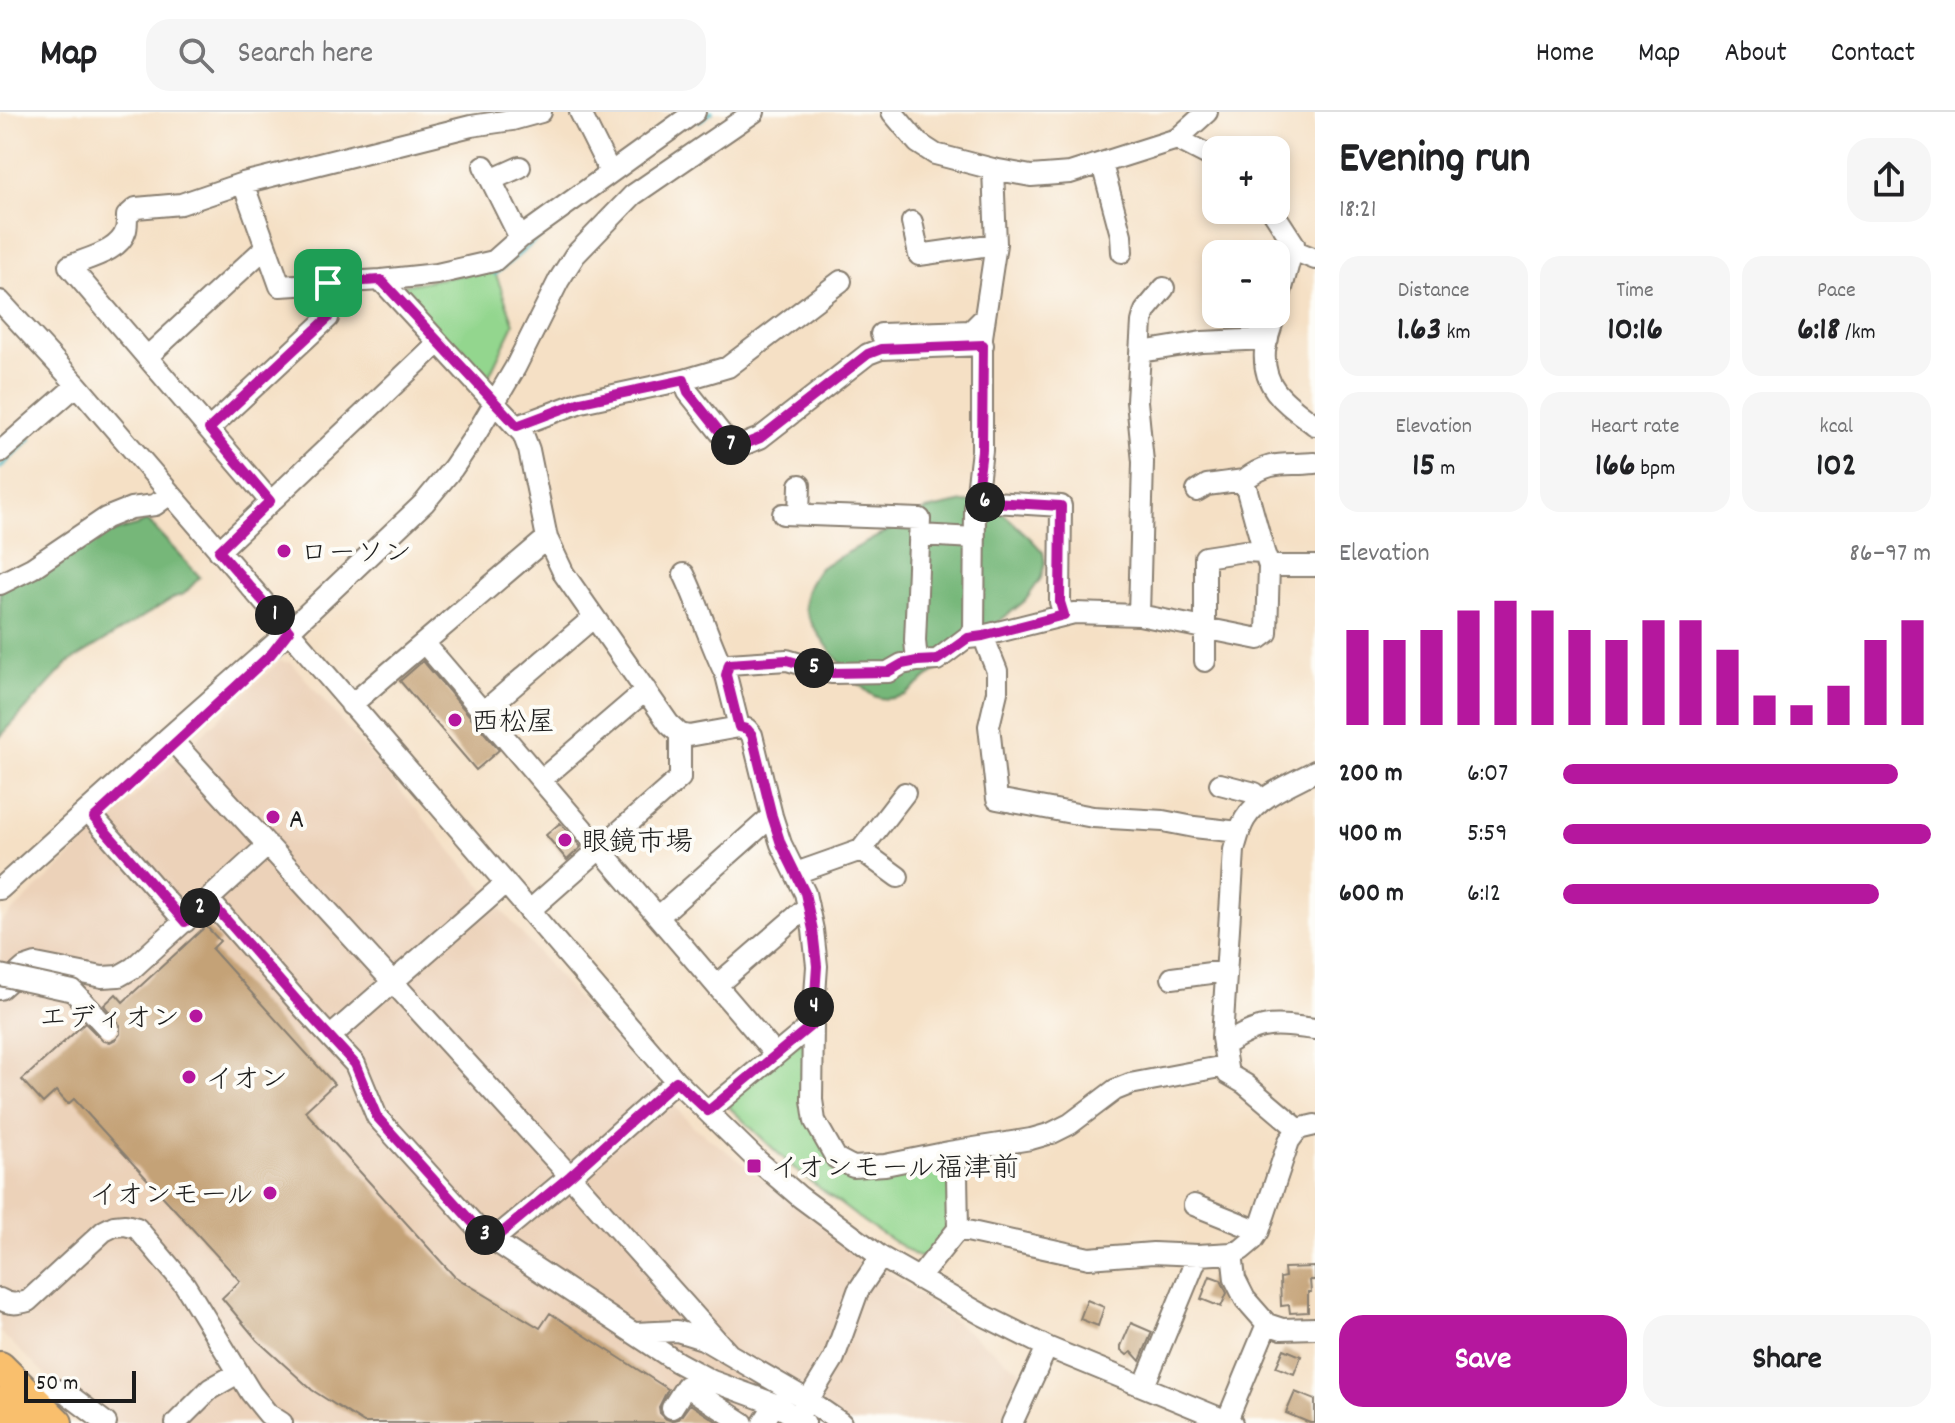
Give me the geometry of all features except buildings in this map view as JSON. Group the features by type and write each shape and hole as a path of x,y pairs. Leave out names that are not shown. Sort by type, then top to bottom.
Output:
{"highway":[{"path":"0,1367 16,1407 57,1423"}],"street":[{"path":"270,501 69,266 111,249 126,231 127,216 136,208 181,204 243,183 471,126 541,112"},
{"path":"580,112 610,172"},
{"path":"243,183 280,286 437,274 494,261 520,238 695,112"},
{"path":"0,903 94,818 172,740 424,503 453,468 494,404 575,255 633,195 754,112"},
{"path":"892,112 918,143 935,154 1031,176 1070,173 1177,139 1207,112"},
{"path":"1177,139 1202,152"},
{"path":"1102,164 1121,235 1122,252"},
{"path":"520,167 488,173 520,238"},
{"path":"993,169 996,244 983,345 974,632 997,671 997,692 989,726 997,799 1093,817 1163,821 1239,832"},
{"path":"912,222 919,255 996,244"},
{"path":"1281,224 1294,244 1290,261"},
{"path":"147,357 266,247"},
{"path":"1293,250 1315,259"},
{"path":"381,280 523,434 547,538 564,574 669,724 680,734 689,736 739,727 747,729 752,735 772,816 781,844 805,893 813,930 817,966 812,1100 815,1121 836,1158 853,1167 885,1165 1031,1139 1070,1124 1115,1090 1224,1056 1249,1030 1274,1025 1315,1029"},
{"path":"517,426 581,402 684,380 728,367 841,281"},
{"path":"209,429 328,318 328,283"},
{"path":"1139,615 1143,462 1137,401 1142,322 1145,311 1164,288"},
{"path":"0,301 77,385 676,1081 800,1197 881,1257 983,1315 1047,1347 1228,1422 1267,1324"},
{"path":"881,334 971,331 985,317"},
{"path":"1271,328 1265,350 1270,385 1282,399 1315,425"},
{"path":"1141,352 1202,342 1268,339"},
{"path":"219,551 438,343"},
{"path":"684,380 688,392 731,446 740,446 760,438 868,354 881,349 983,345"},
{"path":"0,452 77,385"},
{"path":"1197,491 1207,485 1244,480 1258,470 1278,463 1315,463"},
{"path":"726,675 729,664 787,660 831,673 888,672 902,664 937,660 978,642 983,636 1074,613 1139,615 1259,639 1267,633 1266,559 1244,480"},
{"path":"800,485 791,514 920,519 915,641 917,661"},
{"path":"0,584 32,568 106,518 131,508 155,505 170,494"},
{"path":"976,501 1061,506 1060,602 1064,615"},
{"path":"919,535 975,538"},
{"path":"351,705 547,538"},
{"path":"1205,661 1205,557 1244,551 1266,559 1315,566"},
{"path":"684,574 713,650 726,675 739,727"},
{"path":"483,712 594,617"},
{"path":"425,644 775,1054"},
{"path":"541,780 646,690"},
{"path":"529,911 680,778 680,734"},
{"path":"172,740 728,1353"},
{"path":"0,889 172,740"},
{"path":"958,1229 1089,1258 1153,1253 1232,1253 1253,1240 1259,1231 1289,1141 1306,1127 1228,1074 1224,1056 1226,971 1234,850 1246,817 1262,801 1315,771"},
{"path":"1220,784 1255,793 1262,801"},
{"path":"796,873 861,850 905,793"},
{"path":"658,917 772,816"},
{"path":"94,818 185,922"},
{"path":"0,989 24,968 36,964 102,977 119,976 133,968 268,845"},
{"path":"861,850 898,877"},
{"path":"331,1036 506,883"},
{"path":"209,900 355,1064 377,1117 481,1232 677,1362 712,1381 775,1404 806,1423"},
{"path":"717,985 808,906"},
{"path":"1172,978 1226,971"},
{"path":"0,975 73,991 108,1029"},
{"path":"708,1111 813,1024"},
{"path":"493,1240 676,1081"},
{"path":"918,1279 958,1229 957,1175 949,1152"},
{"path":"1194,1205 1259,1231"},
{"path":"0,1299 15,1304 28,1301 104,1231 114,1226 137,1228 185,1285 251,1393 268,1414 282,1423"},
{"path":"1232,1253 1235,1279 1245,1299 1267,1324 1282,1329 1315,1328"},
{"path":"1144,1386 1198,1255"},
{"path":"806,1423 798,1417 834,1358 858,1291 881,1257"},
{"path":"635,1333 677,1331 703,1339 841,1423"},
{"path":"1012,1423 1047,1347"},
{"path":"176,1423 210,1389 238,1373"},
{"path":"672,1408 686,1386 743,1423"},
{"path":"16,1407 53,1389 65,1392 106,1423"},
{"path":"763,1423 775,1404"}],"shaded area":[{"path":"280,661 292,663 591,1015 693,1126 1027,1376 1005,1423 97,1423 0,1332 0,923"}],"green space":[{"path":"494,269 514,324 489,376 479,377 403,293 404,285"},
{"path":"964,502 988,504 1002,512 1031,539 1043,552 1045,563 1041,578 1025,601 905,695 878,698 846,669 814,627 805,607 808,586 821,567 926,510"},
{"path":"147,520 200,577 184,594 68,663 0,737 0,591 87,539"},
{"path":"800,1041 806,1044 829,1161 945,1163 950,1168 950,1225 928,1257 918,1257 864,1222 796,1170 730,1108 729,1101"}],"waterway":[{"path":"699,121 712,112"},
{"path":"495,274 546,232"},
{"path":"0,468 30,439"}],"place":[{"name":"ローソン","path":"284,551"},
{"name":"西松屋","path":"455,720"},
{"name":"A","path":"273,817"},
{"name":"眼鏡市場","path":"565,840"},
{"name":"エディオン","path":"196,1016"},
{"name":"イオン","path":"189,1077"},
{"name":"イオンモール福津前","path":"754,1166"},
{"name":"イオンモール","path":"270,1193"}],"route":[{"path":"381,280 517,426 581,402 684,380 688,392 731,446 740,446 760,438 868,354 881,349 983,345 982,450 976,501 1061,506 1060,602 1064,615 968,638 937,660 902,664 888,672 831,673 787,660 729,664 726,675 739,727 747,729 752,735 781,844 805,893 817,966 813,1024 708,1111 676,1081 493,1240 481,1232 377,1117 355,1064 209,900 185,922 94,818 271,654 289,631 219,551 270,501 209,429 328,318 328,283 381,280"}]}
